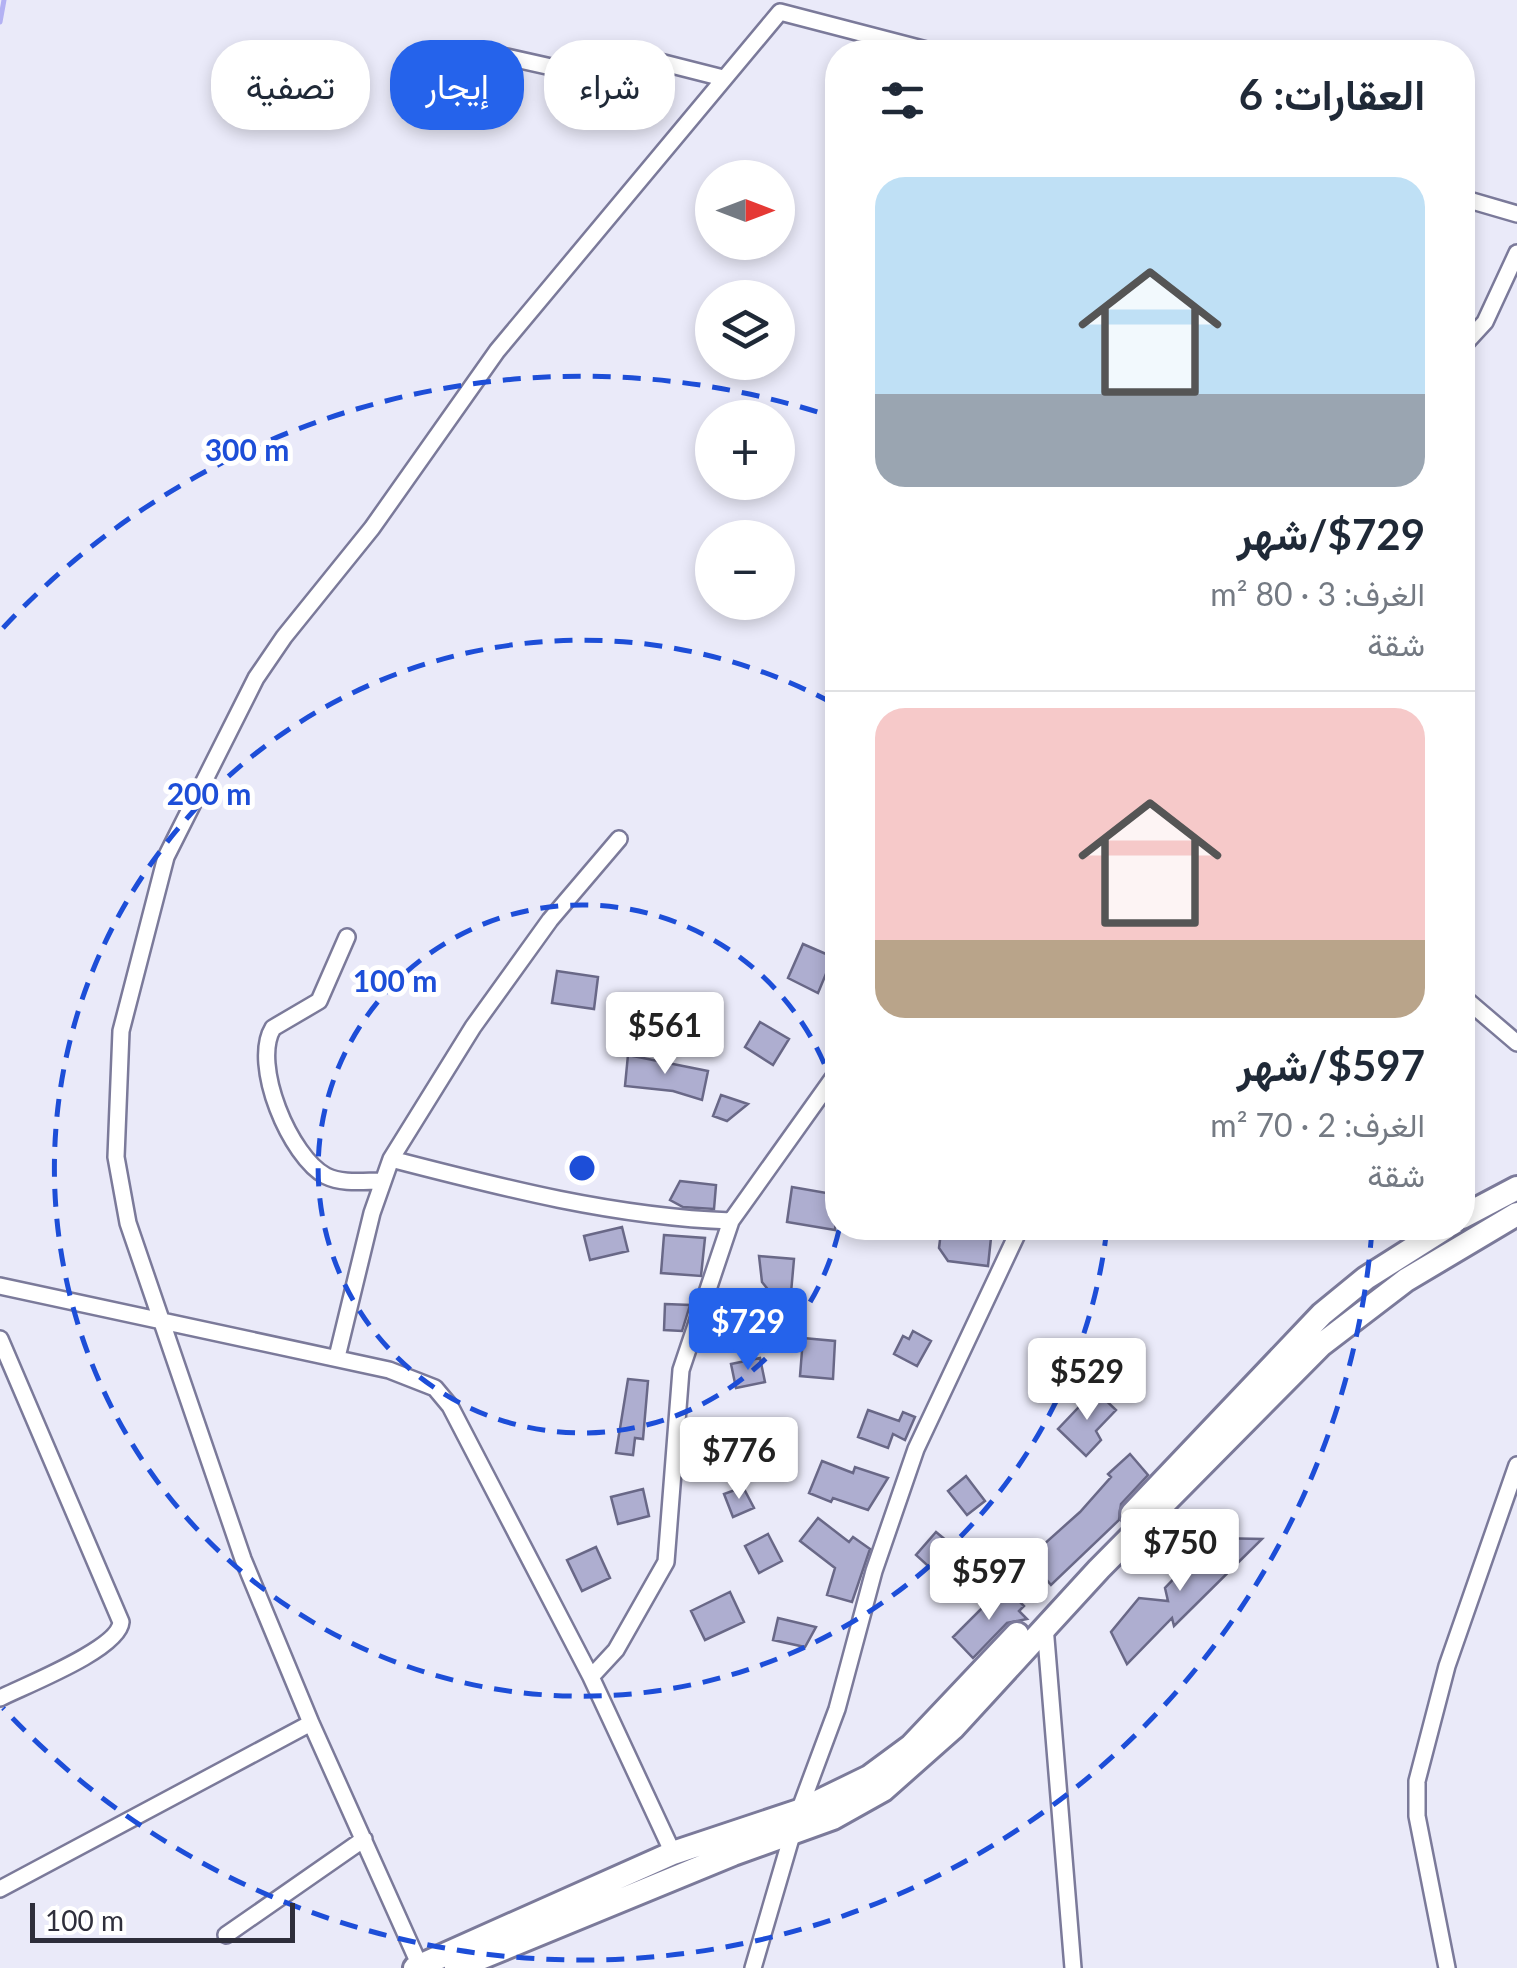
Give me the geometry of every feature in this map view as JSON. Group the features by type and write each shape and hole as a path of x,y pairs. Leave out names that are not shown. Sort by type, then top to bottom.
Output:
{"main road":[{"path":"1475,1210 1517,1188"},
{"path":"417,1967 673,1853 860,1806 917,1762 1322,1345 1406,1280 1515,1220"},
{"path":"456,1968 796,1822 911,1746 1322,1314 1366,1278 1427,1240"}],"street":[{"path":"417,1967 310,1723 215,1484 128,1222 115,1130 121,1031 132,974 180,823 228,728 284,636 372,528 497,351 583,254 783,6 895,40"},
{"path":"524,62 593,78 628,77 648,59 723,78"},
{"path":"1475,202 1517,214"},
{"path":"1475,333 1485,322 1517,254"},
{"path":"336,1357 381,1181 391,1159 473,1026 550,920 619,839"},
{"path":"347,937 319,1001 273,1028 266,1061 285,1125 311,1165 328,1177 343,1181 381,1181"},
{"path":"1475,1007 1517,1043"},
{"path":"591,1677 616,1650 666,1562 681,1370 731,1220 825,1090"},
{"path":"391,1159 507,1189 624,1211 731,1220"},
{"path":"753,1968 796,1822 837,1708 874,1571 916,1449 1014,1240"},
{"path":"0,1286 336,1357 389,1370 442,1394 591,1677 673,1853"},
{"path":"0,1340 121,1622 114,1639 0,1698"},
{"path":"1447,1968 1417,1816 1417,1781 1447,1666 1517,1465"},
{"path":"1045,1626 1073,1968"},
{"path":"0,1889 310,1723"},
{"path":"226,1935 364,1839"}],"building":[{"path":"803,944 825,954 825,976 818,993 788,978"},
{"path":"557,971 598,977 594,1009 552,1003"},
{"path":"760,1022 789,1039 773,1065 745,1047"},
{"path":"628,1055 708,1071 702,1100 673,1091 625,1086"},
{"path":"721,1095 748,1104 727,1121 713,1116"},
{"path":"680,1181 716,1185 714,1209 683,1207 670,1200"},
{"path":"792,1187 825,1193 825,1228 787,1222"},
{"path":"622,1227 628,1251 590,1260 584,1236"},
{"path":"664,1235 705,1238 701,1276 661,1273"},
{"path":"940,1240 991,1240 988,1266 948,1261 939,1248"},
{"path":"759,1256 794,1259 791,1293 770,1292 762,1282"},
{"path":"665,1304 690,1305 682,1331 664,1330"},
{"path":"913,1331 931,1341 917,1366 894,1354 903,1336 909,1339"},
{"path":"803,1338 835,1341 833,1379 800,1376"},
{"path":"760,1358 765,1382 736,1388 731,1364"},
{"path":"628,1379 648,1381 643,1439 635,1438 633,1455 616,1453"},
{"path":"1095,1390 1116,1410 1096,1431 1101,1440 1086,1456 1058,1429"},
{"path":"868,1410 899,1421 903,1412 915,1417 905,1440 893,1434 888,1448 858,1437"},
{"path":"1130,1454 1148,1475 1121,1504 1119,1520 1051,1585 1035,1566 1040,1562 1033,1554 1080,1512 1111,1477 1108,1474"},
{"path":"822,1461 853,1473 855,1467 888,1478 868,1510 833,1498 831,1502 809,1493"},
{"path":"966,1476 985,1501 967,1515 948,1491"},
{"path":"743,1487 754,1508 733,1517 724,1494"},
{"path":"643,1489 649,1516 618,1524 611,1497"},
{"path":"818,1518 849,1542 853,1537 870,1549 852,1602 827,1595 835,1568 800,1541"},
{"path":"936,1532 959,1551 938,1575 916,1555"},
{"path":"768,1534 782,1561 759,1573 745,1546"},
{"path":"1213,1538 1262,1539 1174,1626 1172,1618 1127,1664 1111,1632 1139,1598 1168,1601 1165,1588"},
{"path":"596,1547 610,1578 582,1591 567,1560"},
{"path":"999,1591 1008,1600 1013,1595 1024,1606 1019,1611 1027,1619 1007,1623 973,1658 953,1637"},
{"path":"730,1592 744,1622 705,1640 691,1611"},
{"path":"778,1618 816,1627 805,1647 773,1640"}],"waterway":[{"path":"0,22 4,0"}]}
